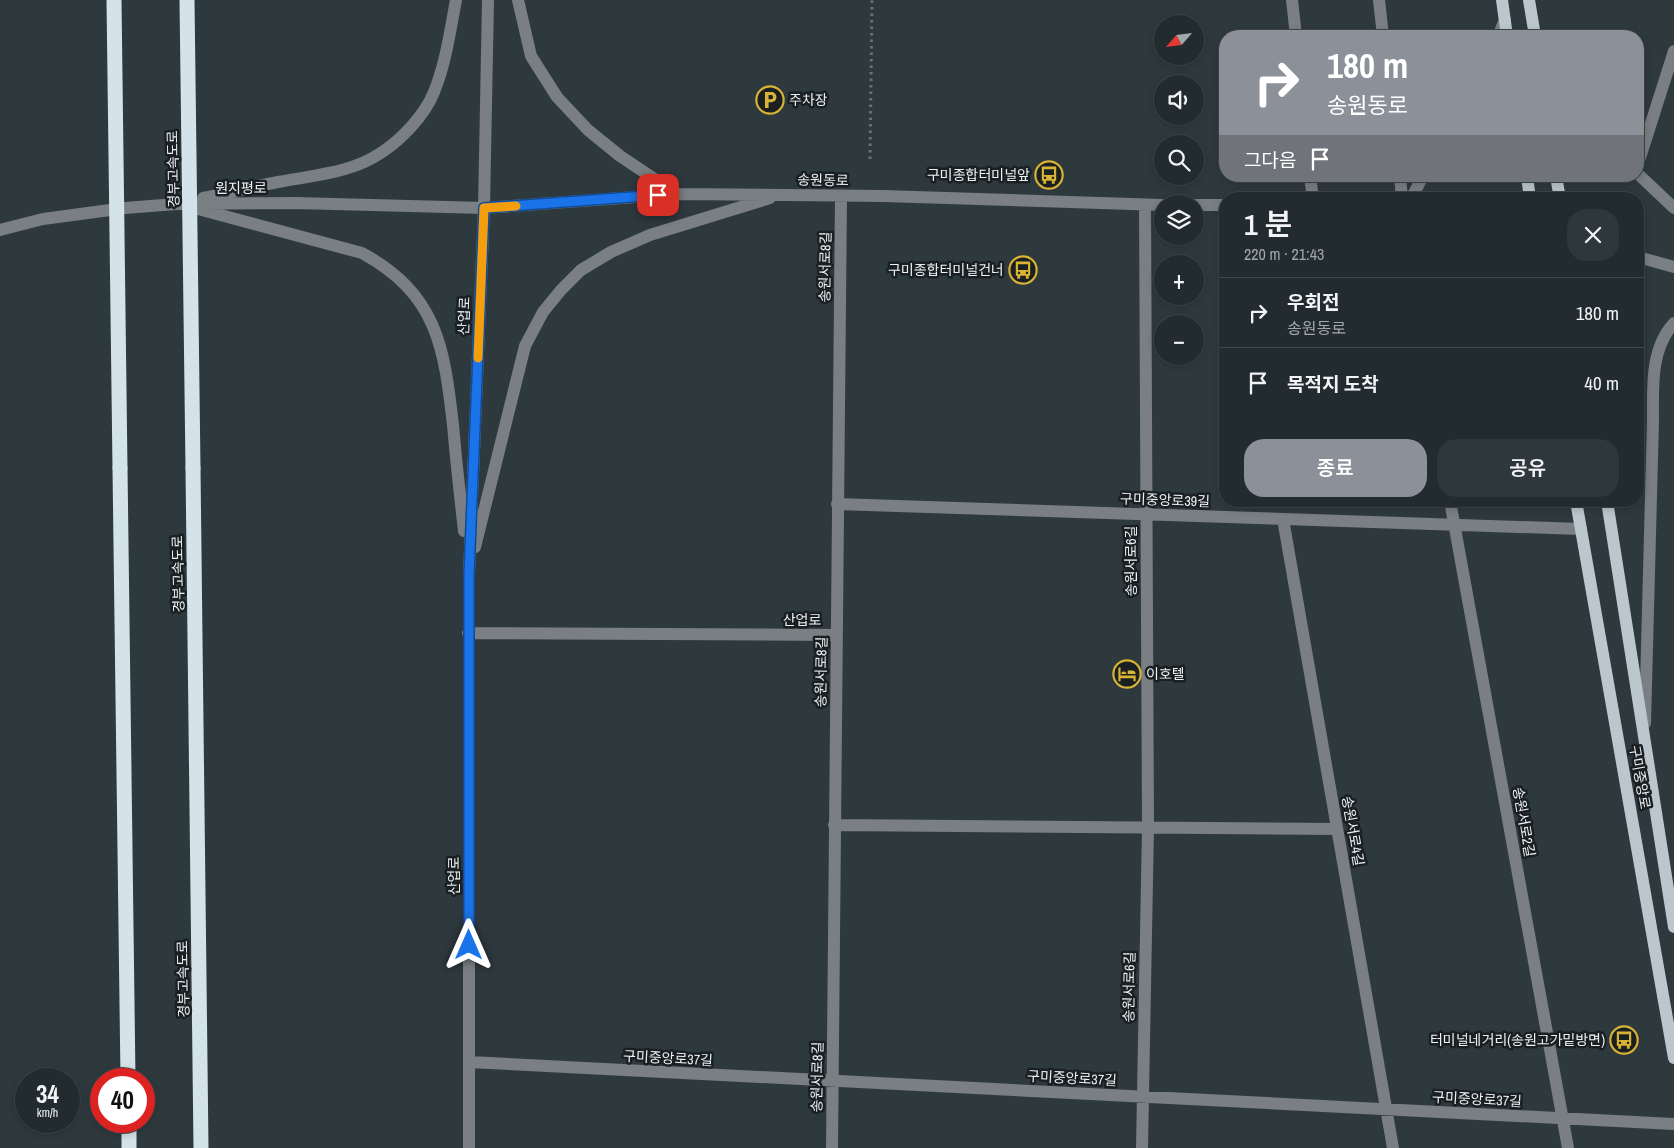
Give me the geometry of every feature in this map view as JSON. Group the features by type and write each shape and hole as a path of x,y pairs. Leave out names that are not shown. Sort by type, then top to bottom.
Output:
{"highway":[{"path":"114,0 128,1068"},
{"name":"경부고속도로","path":"187,0 201,1148"},
{"path":"128,1133 129,1148"}],"main road":[{"path":"1502,0 1506,30"},
{"path":"1529,0 1534,30"},
{"name":"구미중앙로","path":"1577,507 1674,1058"},
{"name":"구미중앙로","path":"1608,507 1674,927"}],"street":[{"path":"176,204 278,182 333,173 366,162 398,141 420,117 433,94 441,72 456,0"},
{"name":"산업로","path":"470,1148 468,633 484,208 488,0"},
{"path":"518,0 531,56 557,97 588,130 620,156 677,194"},
{"path":"1292,0 1295,30"},
{"path":"1379,0 1382,30"},
{"path":"1500,30 1504,20"},
{"path":"1644,145 1674,51"},
{"path":"1644,180 1674,208"},
{"name":"송원동로","path":"484,208 677,194 893,196 1154,205"},
{"path":"469,574 525,346 543,312 581,270 611,252 650,235 779,195"},
{"name":"송원서로8길","path":"832,1148 841,196"},
{"name":"원지평로","path":"0,230 66,216 125,208 176,204 297,203 484,208"},
{"path":"176,204 232,216 292,235 362,252 378,261 396,275 414,293 428,315 446,366 469,574"},
{"name":"송원서로6길","path":"1142,1148 1148,827 1145,205"},
{"path":"1204,205 1219,205"},
{"path":"1644,259 1674,267"},
{"path":"1645,743 1654,421 1653,381 1658,350 1674,323"},
{"name":"구미중앙로39길","path":"838,504 1581,529"},
{"name":"송원서로2길","path":"1451,507 1568,1148"},
{"name":"송원서로4길","path":"1283,519 1393,1148"},
{"name":"산업로","path":"468,633 836,635"},
{"path":"834,825 1337,829"},
{"name":"구미중앙로37길","path":"469,1062 1674,1124"}],"path":[{"path":"870,159 872,0"}],"slow traffic":[{"path":"478,358 484,208 516,206"}],"place":[{"name":"주차장","path":"770,100"},
{"name":"구미종합터미널앞","path":"1049,175"},
{"name":"구미종합터미널건너","path":"1023,270"},
{"name":"이호텔","path":"1127,674"},
{"name":"터미널네거리(송원고가밑방면)","path":"1624,1040"}],"route":[{"path":"469,945 469,574 484,208 658,195"}]}
